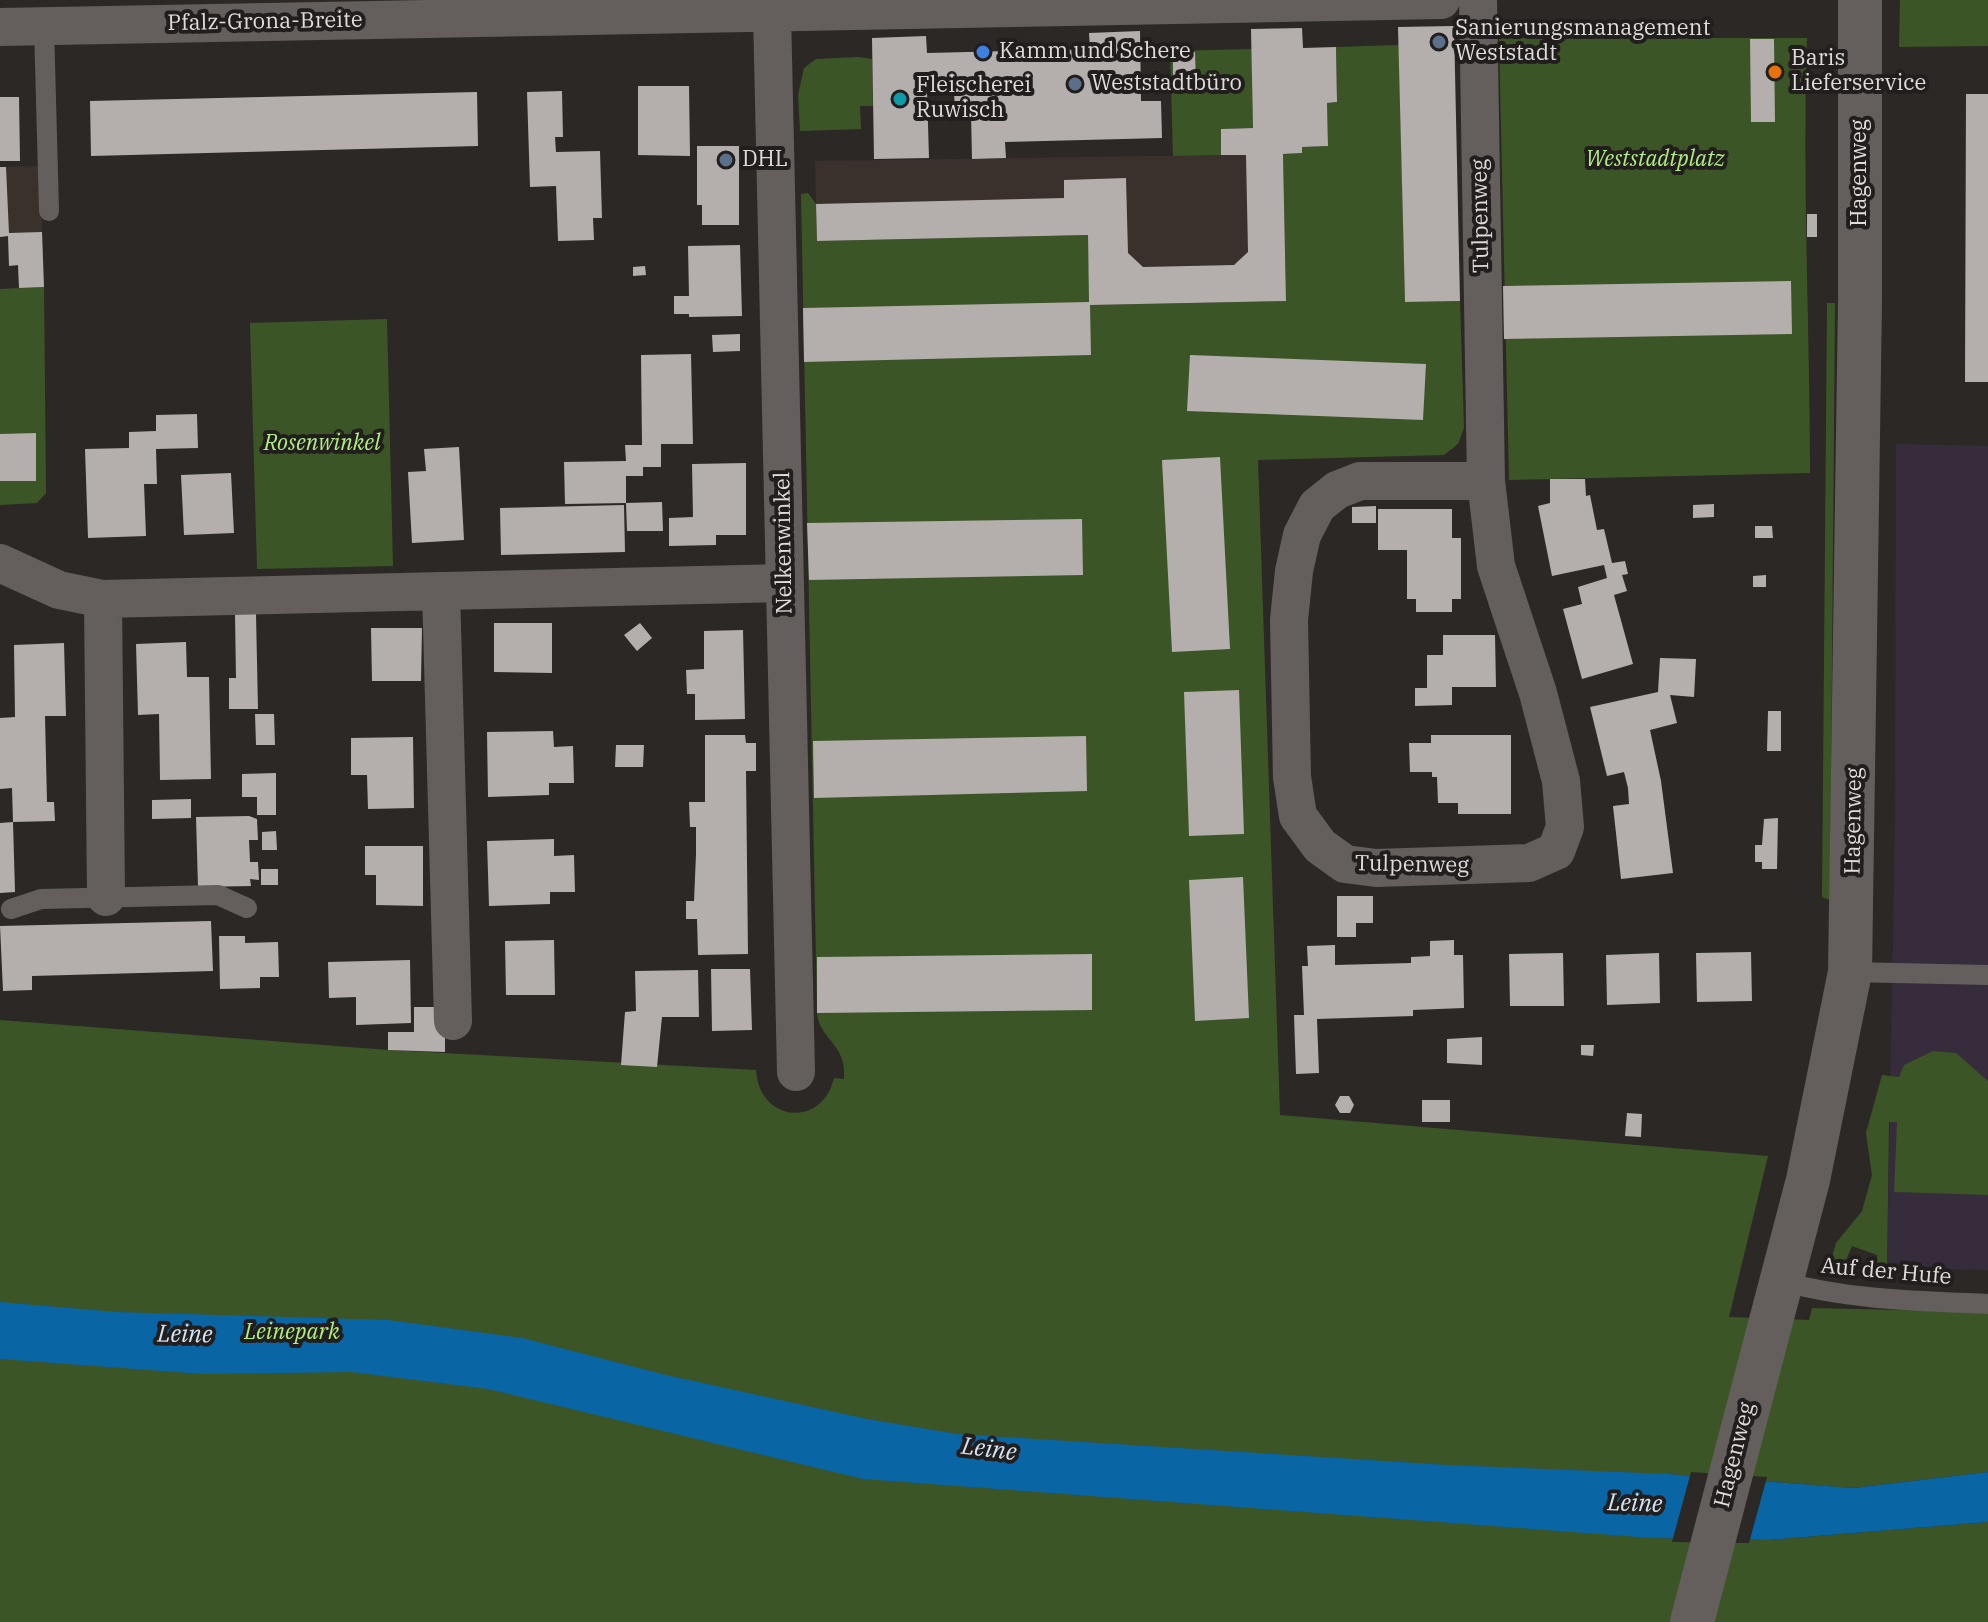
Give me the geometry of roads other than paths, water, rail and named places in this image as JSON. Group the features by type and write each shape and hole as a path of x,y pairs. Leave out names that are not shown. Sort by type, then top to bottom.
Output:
{"street":[{"name":"Pfalz-Grona-Breite","path":"0,27 772,13 1055,4 1441,0"},
{"name":"Tulpenweg","path":"1478,0 1486,481 1496,566 1538,693 1561,781 1565,827 1556,851 1529,863 1376,868 1345,864 1320,846 1298,816 1292,777 1289,620 1294,571 1302,535 1317,506 1337,490 1360,481 1486,481"},
{"name":"Hagenweg","path":"1692,1622 1823,1115 1850,972 1860,301 1860,0"},
{"name":"Nelkenwinkel","path":"772,13 796,1072"},
{"path":"0,563 59,590 103,599 785,583"},
{"path":"441,591 453,1021"},
{"path":"103,599 106,897"}],"lane":[{"path":"44,26 49,211"},
{"path":"11,909 41,899 218,895 247,908"},
{"path":"1850,972 1988,975"},
{"name":"Auf der Hufe","path":"1778,1290 1808,1289 1888,1299 1988,1304"}],"water":[{"name":"Leine","path":"0,1302 116,1312 388,1320 522,1338 666,1375 867,1419 957,1434 1448,1465 1668,1474 1853,1488 1988,1472 1988,1522 1768,1540 1652,1538 863,1479 488,1389 351,1372 203,1374 0,1359"}],"place":[{"name":"Sanierungsmanagement Weststadt","path":"1439,42"},
{"name":"Kamm und Schere","path":"983,52"},
{"name":"Baris Lieferservice","path":"1775,72"},
{"name":"Weststadtbüro","path":"1075,84"},
{"name":"Fleischerei Ruwisch","path":"900,99"},
{"name":"DHL","path":"726,160"}],"park label":[{"name":"Weststadtplatz","path":"1655,160"},
{"name":"Rosenwinkel","path":"322,444"},
{"name":"Leinepark","path":"292,1333"}]}
